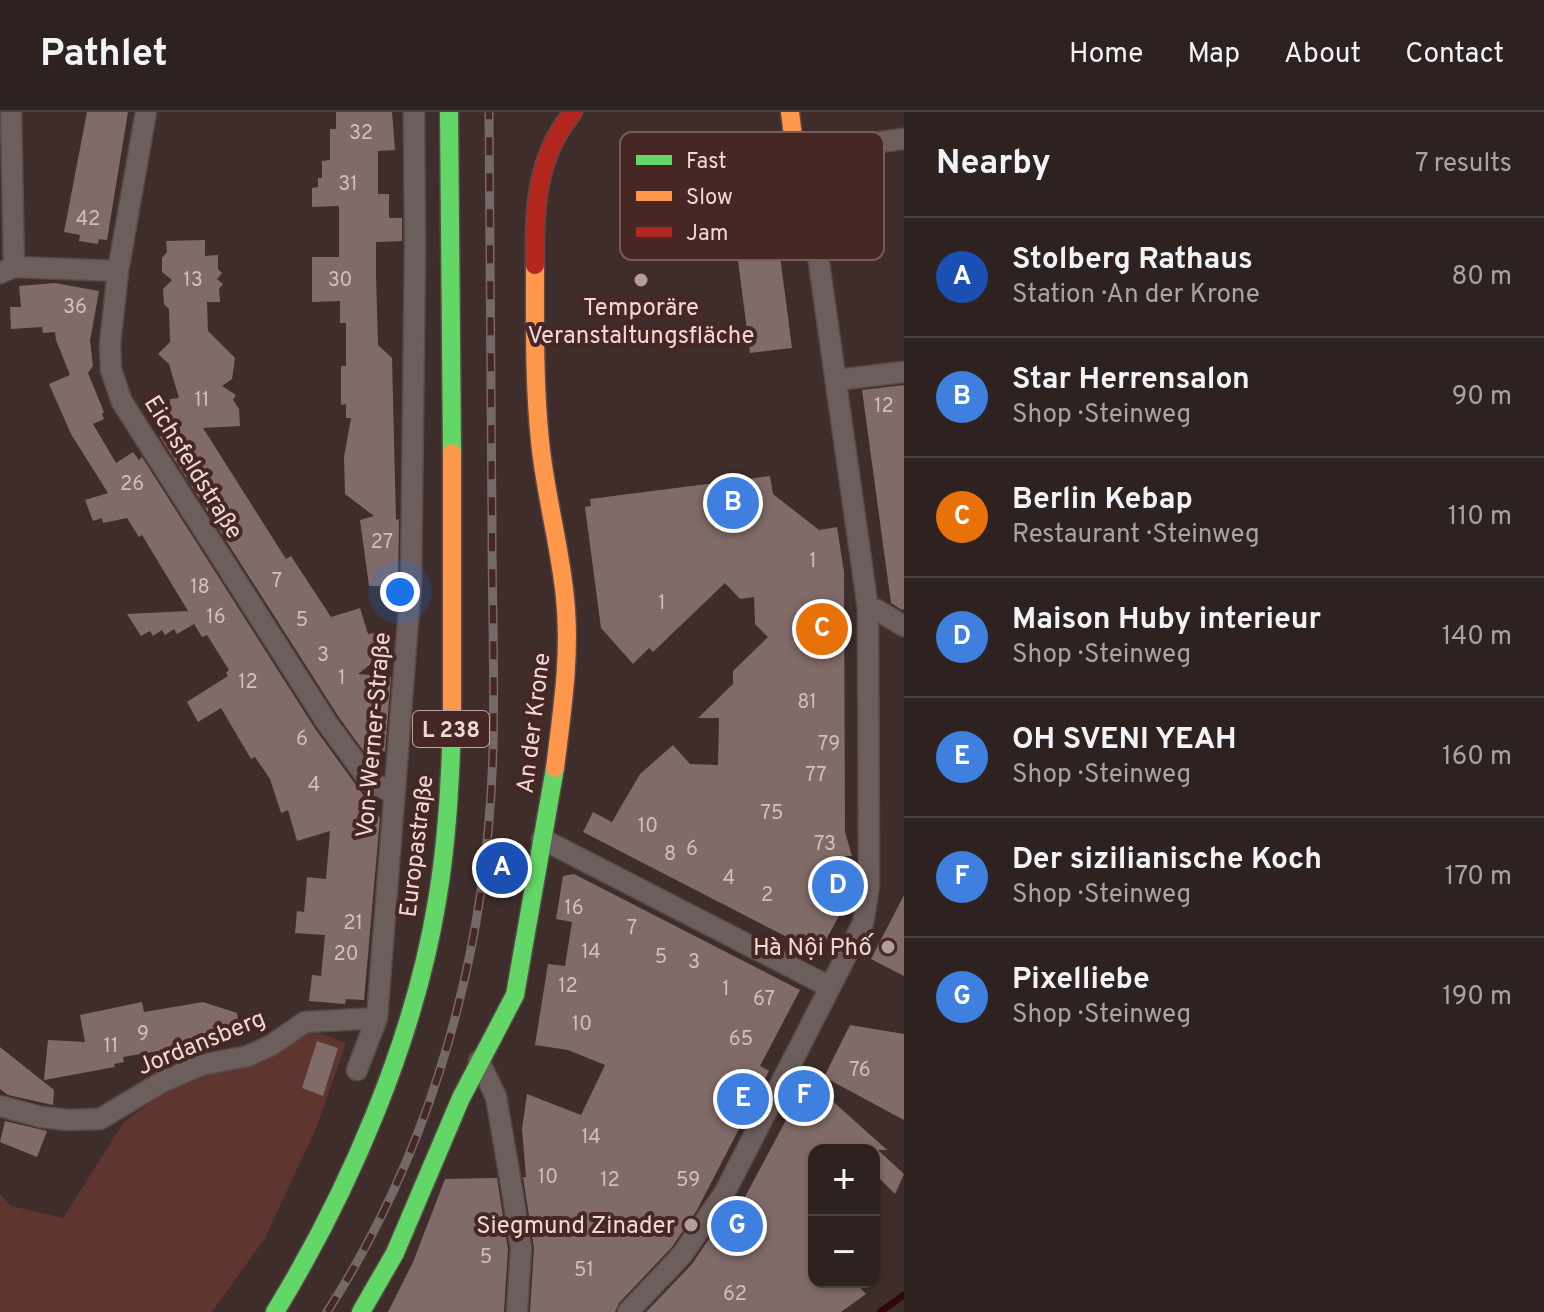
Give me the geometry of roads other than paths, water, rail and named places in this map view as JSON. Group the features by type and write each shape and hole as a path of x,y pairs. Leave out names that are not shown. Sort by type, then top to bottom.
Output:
{"street":[{"path":"11,112 7,270 118,271"},
{"name":"Eichsfeldstraße","path":"146,112 118,271 110,344 111,370 122,402 327,723 371,783 394,793"},
{"name":"Von-Werner-Straße","path":"357,1070 377,1018 411,583 414,112"},
{"name":"Europastraße","path":"275,1312 341,1197 381,1102 420,978 440,883 448,808 454,663 449,112"},
{"name":"An der Krone","path":"361,1312 395,1253 479,1061 515,995 561,718 567,642 563,572 538,430 535,221 539,178 547,155 573,112"},
{"path":"790,112 792,132"},
{"path":"884,142 904,139"},
{"path":"628,1312 682,1255 725,1192 863,923 869,886 868,609 819,260"},
{"path":"837,380 904,372"},
{"path":"868,609 877,610 904,626"},
{"path":"542,839 830,987"},
{"name":"Jordansberg","path":"0,1106 41,1117 100,1119 162,1082 201,1065 248,1056 270,1046 305,1022 377,1018"},
{"path":"479,1061 496,1097 521,1248 517,1312"}],"waterway":[{"path":"880,1312 904,1295"}],"railway":[{"path":"327,1312 365,1248 397,1182 425,1113 448,1042 480,897 489,823 494,721 489,112"}],"place":[{"name":"Temporäre Veranstaltungsfläche","path":"641,280"},
{"name":"Star Herrensalon","path":"733,503"},
{"name":"Berlin Kebap","path":"822,629"},
{"name":"Stolberg Rathaus","path":"502,868"},
{"name":"Maison Huby interieur","path":"838,886"},
{"name":"Hà Nội Phố","path":"888,947"},
{"name":"Der sizilianische Koch","path":"804,1096"},
{"name":"OH SVENI YEAH","path":"743,1099"},
{"name":"Siegmund Zinader","path":"691,1225"},
{"name":"Pixelliebe","path":"737,1226"}]}
